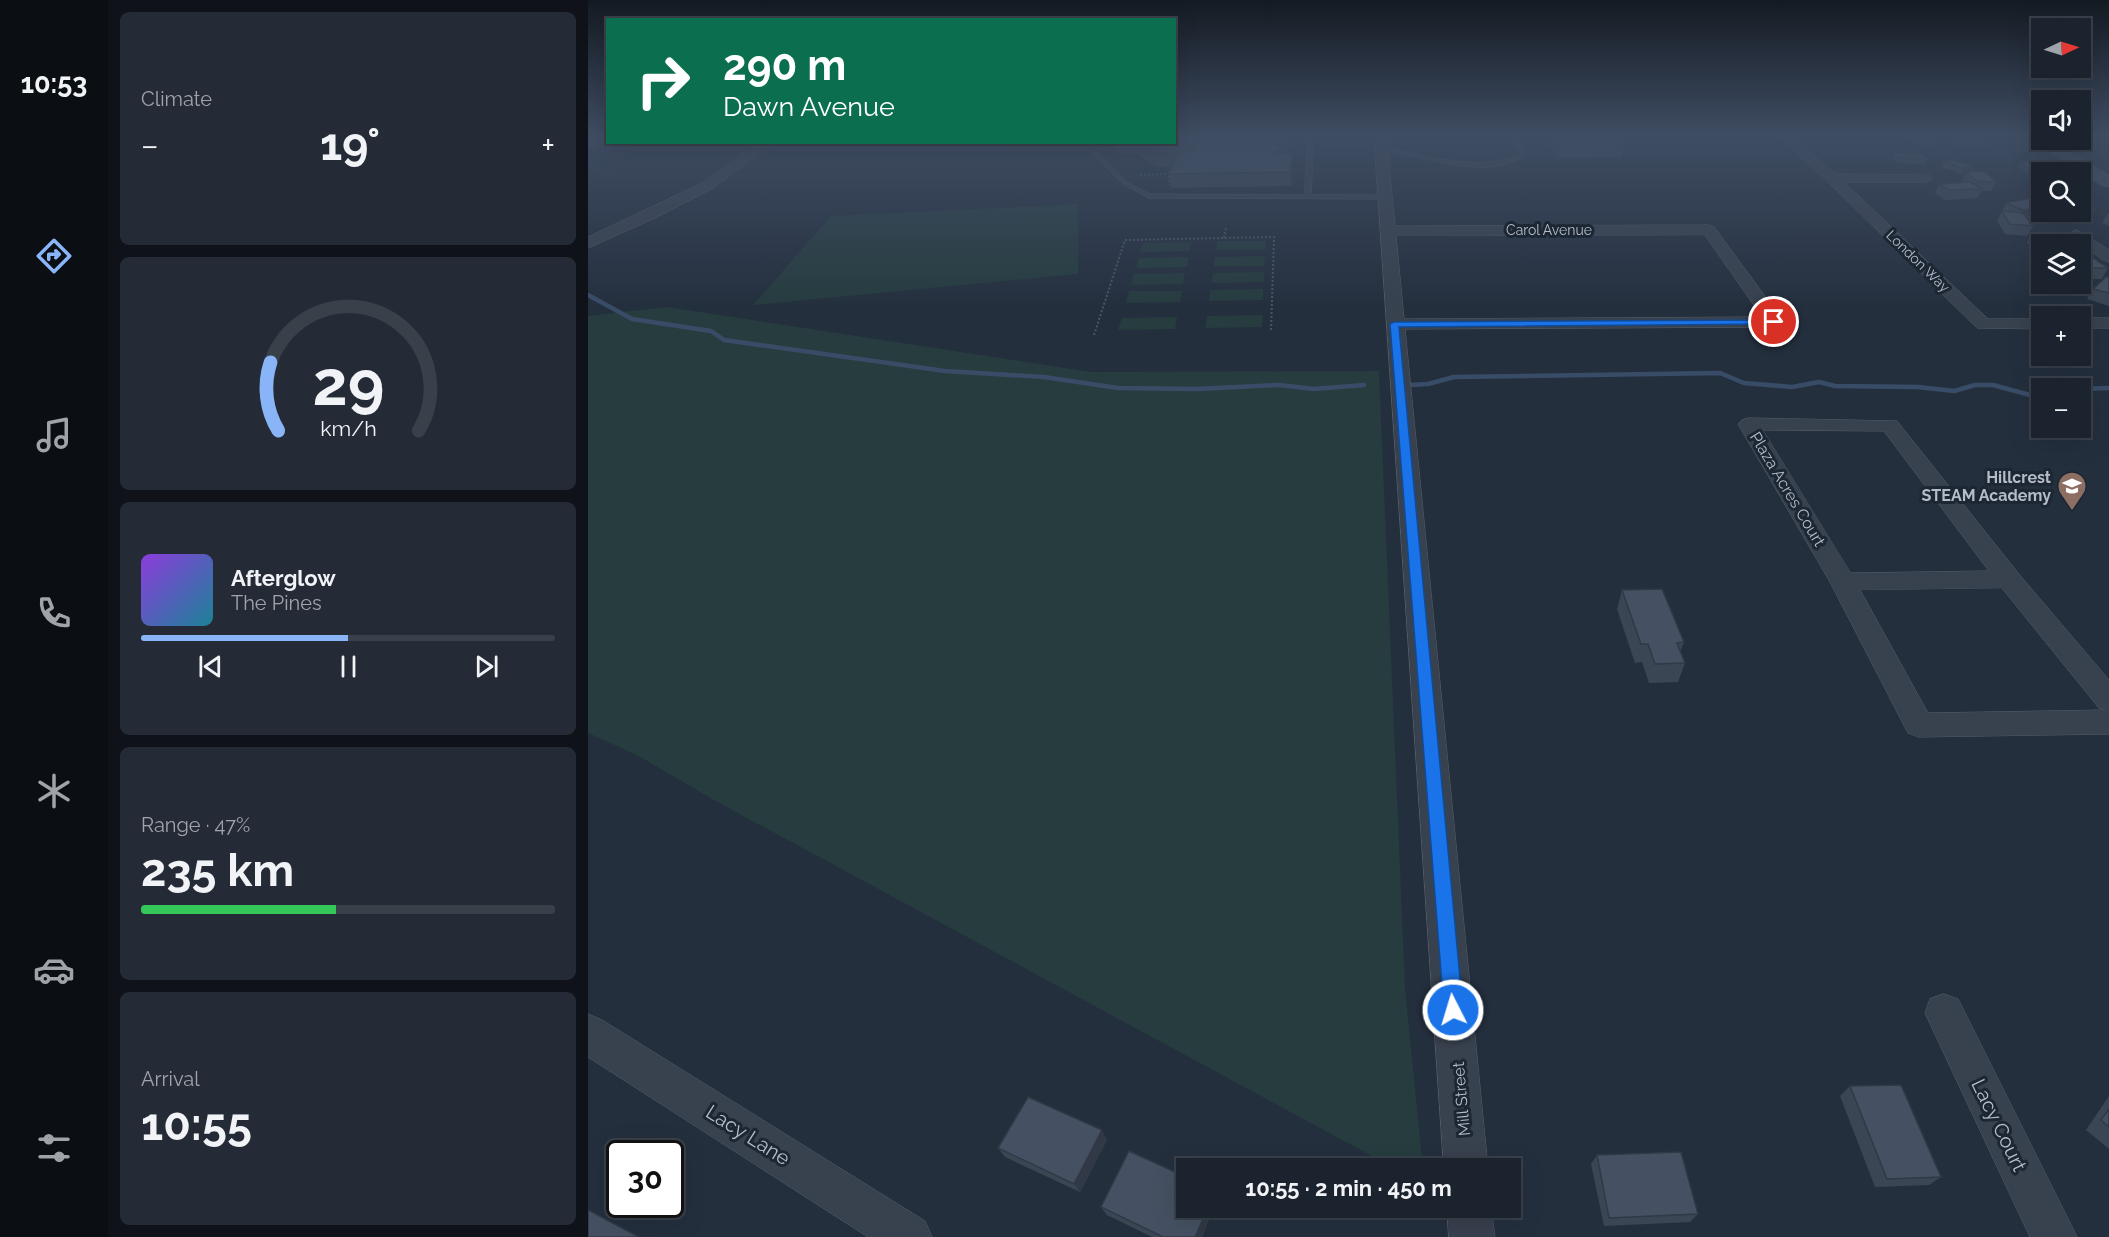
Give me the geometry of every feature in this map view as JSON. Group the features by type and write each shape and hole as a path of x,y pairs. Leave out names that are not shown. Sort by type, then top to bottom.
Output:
{"street":[{"path":"588,243 695,192"},
{"name":"Mill Street","path":"1384,192 1465,1158"},
{"name":"London Way","path":"1846,192 1983,324 2031,324"},
{"path":"588,228 606,235"},
{"name":"Carol Avenue","path":"1389,231 1709,230 1774,322 1394,324"},
{"path":"2091,244 2109,257"},
{"path":"2091,323 2109,322"},
{"name":"Plaza Acres Court","path":"2109,700 2009,579 1890,425 1749,424 1843,582 1919,725 2109,722"},
{"path":"1843,582 2009,579"},
{"name":"Lacy Court","path":"1944,1013 2054,1237"},
{"name":"Lacy Lane","path":"588,1034 905,1236"},
{"path":"1470,1218 1472,1237"}],"lane":[{"path":"1141,192 1149,196 1385,197"},
{"path":"1306,192 1306,197"}],"path":[{"path":"1224,238 1226,227"},
{"path":"1094,335 1125,240 1274,237 1271,332"}],"green space":[{"path":"1078,204 1078,274 753,305 831,216"},
{"path":"1217,241 1266,241 1265,250 1216,250"},
{"path":"1191,242 1189,251 1140,252 1143,243"},
{"path":"1265,256 1264,266 1214,266 1215,257"},
{"path":"1189,257 1187,267 1136,268 1139,258"},
{"path":"1264,272 1264,282 1211,283 1213,273"},
{"path":"1185,273 1183,284 1131,285 1134,274"},
{"path":"1263,289 1263,300 1209,301 1210,290"},
{"path":"1129,291 1182,291 1180,302 1126,303"},
{"path":"667,307 1091,372 1379,371 1405,988 1422,1158 1376,1158 712,799 639,756 588,733 588,316"},
{"path":"1263,315 1262,327 1205,328 1207,316"},
{"path":"1177,317 1175,329 1118,330 1122,318"}],"building":[{"path":"2031,198 2031,208 2023,210 2006,203"},
{"path":"2002,211 2023,213 2033,226 2010,224"},
{"path":"2050,232 2054,234 2034,234 2032,233"},
{"path":"2091,257 2108,268 2091,268"},
{"path":"2109,277 2109,293 2093,289"},
{"path":"1662,589 1684,642 1677,643 1685,663 1655,664 1648,644 1641,644 1622,590"},
{"path":"1901,1085 1941,1177 1887,1179 1850,1086"},
{"path":"1028,1097 1102,1130 1074,1184 998,1148"},
{"path":"2109,1109 2109,1127 2101,1120"},
{"path":"1129,1151 1176,1172 1176,1218 1204,1218 1195,1237 1163,1237 1101,1207"},
{"path":"1681,1152 1698,1214 1609,1218 1597,1155"},
{"path":"588,1210 639,1237 588,1237"}],"waterway":[{"path":"588,295 632,319 711,331 724,340 945,371 1044,377 1118,388 1197,389 1279,385 1314,389 1364,385"},
{"path":"1411,385 1428,384 1454,377 1720,373 1744,383 1792,387 1819,382 1835,386 1918,387 1954,391 1975,385 1993,385 2031,395"},
{"path":"2091,389 2109,388"}],"place":[{"name":"Hillcrest STEAM Academy","path":"2072,512"}],"route":[{"path":"1453,1010 1428,694 1394,324 1774,322"}]}
